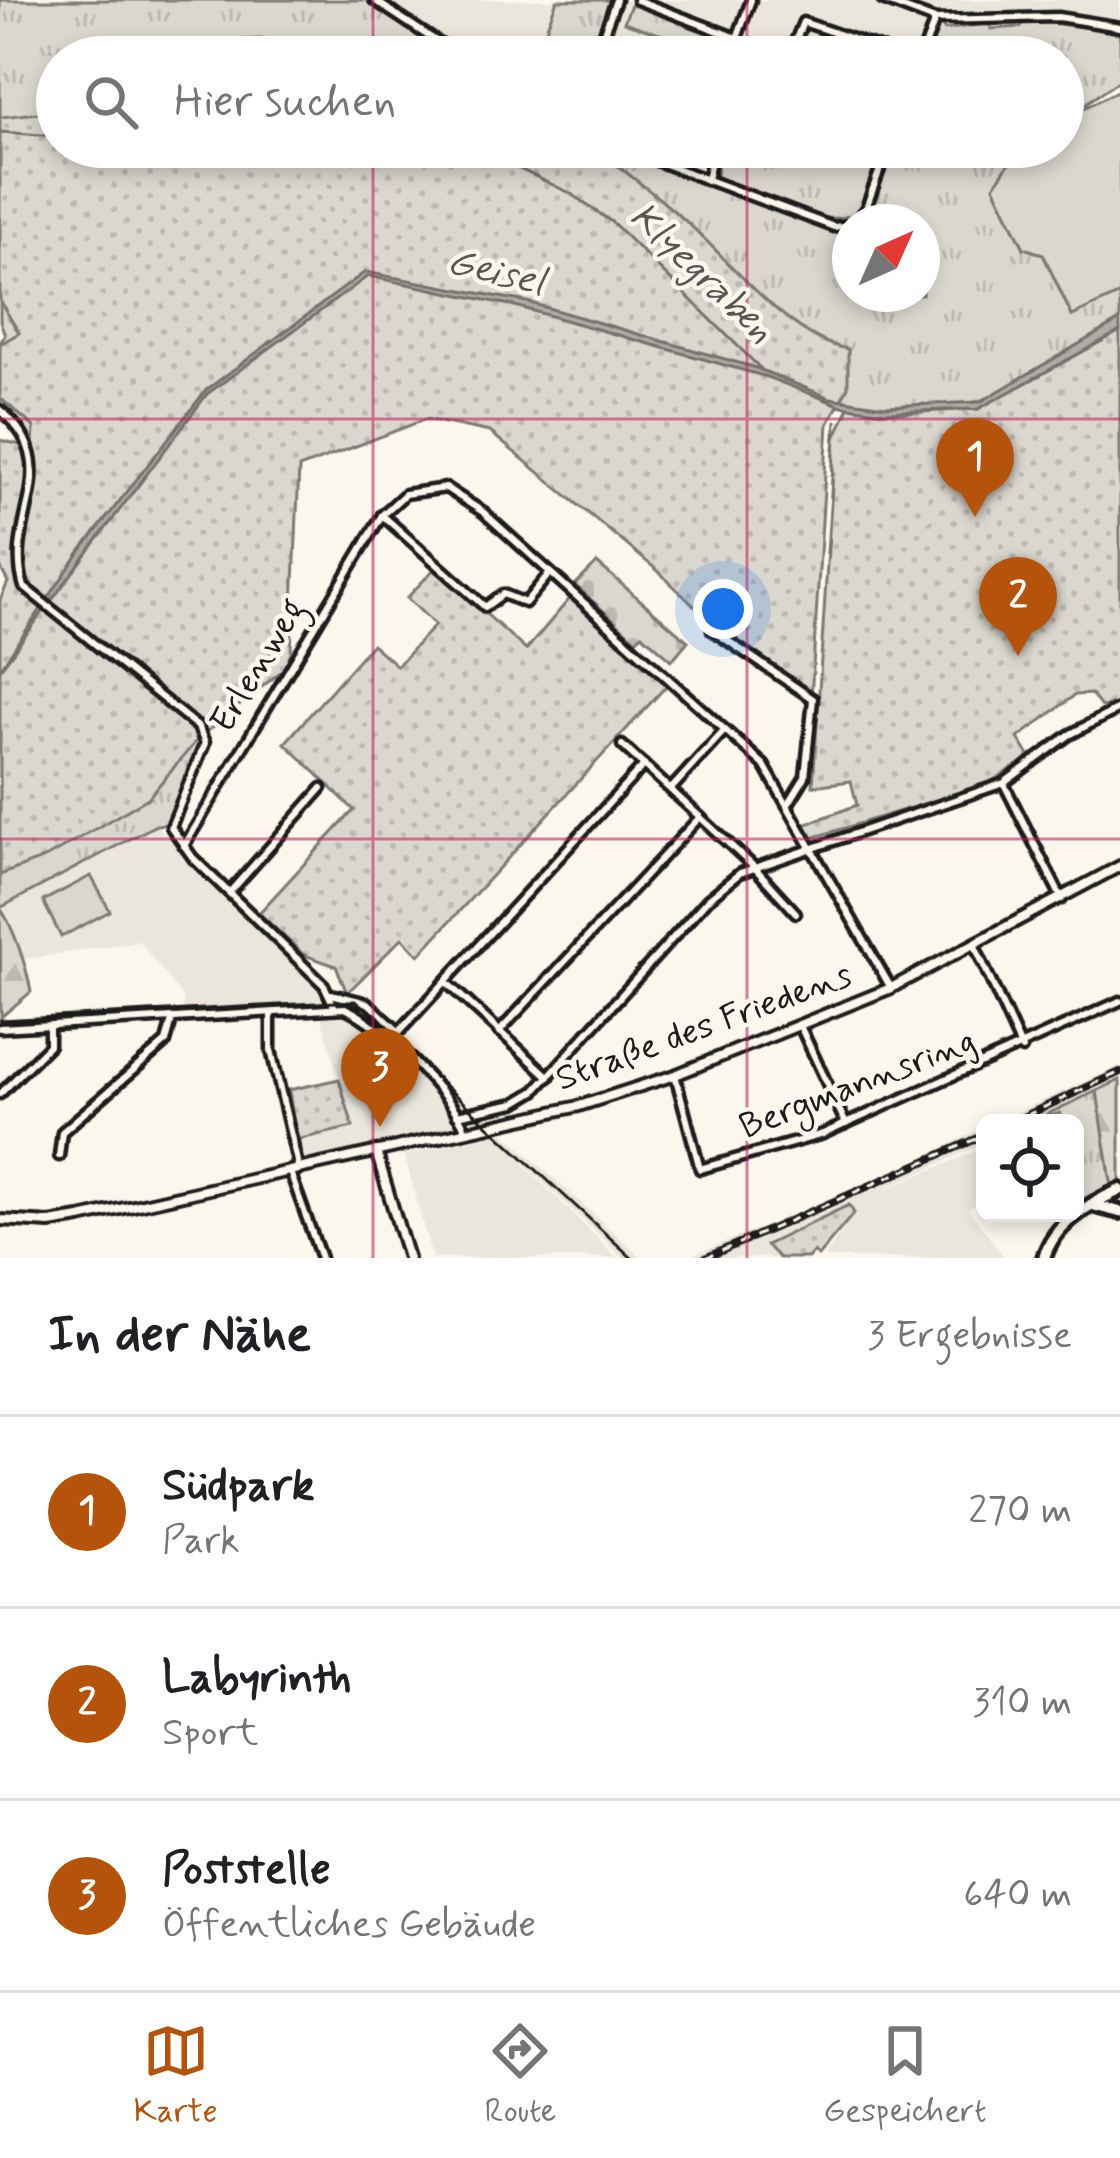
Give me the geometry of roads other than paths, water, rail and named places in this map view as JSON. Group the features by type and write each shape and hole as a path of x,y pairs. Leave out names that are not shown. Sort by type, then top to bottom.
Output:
{"main road":[{"path":"1044,1258 1054,1235 1087,1208 1120,1190"},
{"path":"1087,1208 1106,1206 1120,1212"}],"street":[{"path":"374,0 428,36"},
{"path":"603,36 616,0"},
{"path":"637,0 732,36"},
{"path":"738,36 751,0"},
{"path":"882,0 934,20 1058,16 1120,28"},
{"path":"928,36 934,20"},
{"path":"797,36 803,22 843,36"},
{"path":"675,168 832,226"},
{"path":"707,180 710,168"},
{"path":"867,204 880,168"},
{"path":"0,410 20,426 32,450 21,577 41,605 203,734 202,751 171,827 184,846 331,994 334,1006"},
{"path":"550,573 525,603 503,594 484,607 382,515 418,488 455,491 550,573 764,765 891,988"},
{"name":"Erlenweg","path":"184,846 382,515"},
{"path":"712,630 813,699 805,777 789,803"},
{"path":"458,1115 515,1103 549,1077 708,899 753,866 1004,783 1069,735 1120,708"},
{"path":"670,789 725,730"},
{"path":"622,745 753,866 796,913"},
{"path":"331,994 368,1003 399,1032 644,766"},
{"path":"1004,783 1062,899"},
{"path":"230,892 322,788"},
{"path":"499,1032 700,818"},
{"name":"Straße des Friedens","path":"0,1220 54,1223 579,1106 801,1028 891,988 1120,866"},
{"path":"974,944 1022,1049"},
{"path":"446,982 549,1077"},
{"name":"Bergmannsring","path":"675,1075 700,1169 765,1154 846,1124 1022,1049 1120,1001"},
{"path":"0,1028 334,1006 379,1029 458,1115 466,1131"},
{"path":"271,1013 271,1049 294,1171 321,1258"},
{"path":"59,1156 62,1132 166,1042 172,1020"},
{"path":"0,1094 49,1045 49,1028"},
{"path":"801,1028 846,1124"},
{"path":"376,1151 408,1258"}],"waterway":[{"name":"Klyegraben","path":"0,132 36,135"},
{"name":"Klyegraben","path":"517,168 570,193 613,223 762,370"},
{"path":"827,553 836,421"}],"tram line":[{"path":"0,1020 355,1001 377,1015 427,1069 632,1258"}],"railway":[{"path":"1029,1114 1120,1072"},
{"path":"705,1258 976,1139"}],"place":[{"name":"Südpark","path":"975,517"},
{"name":"Labyrinth","path":"1018,656"},
{"name":"Poststelle","path":"380,1127"}],"water label":[{"name":"Geisel","path":"496,273"}]}
